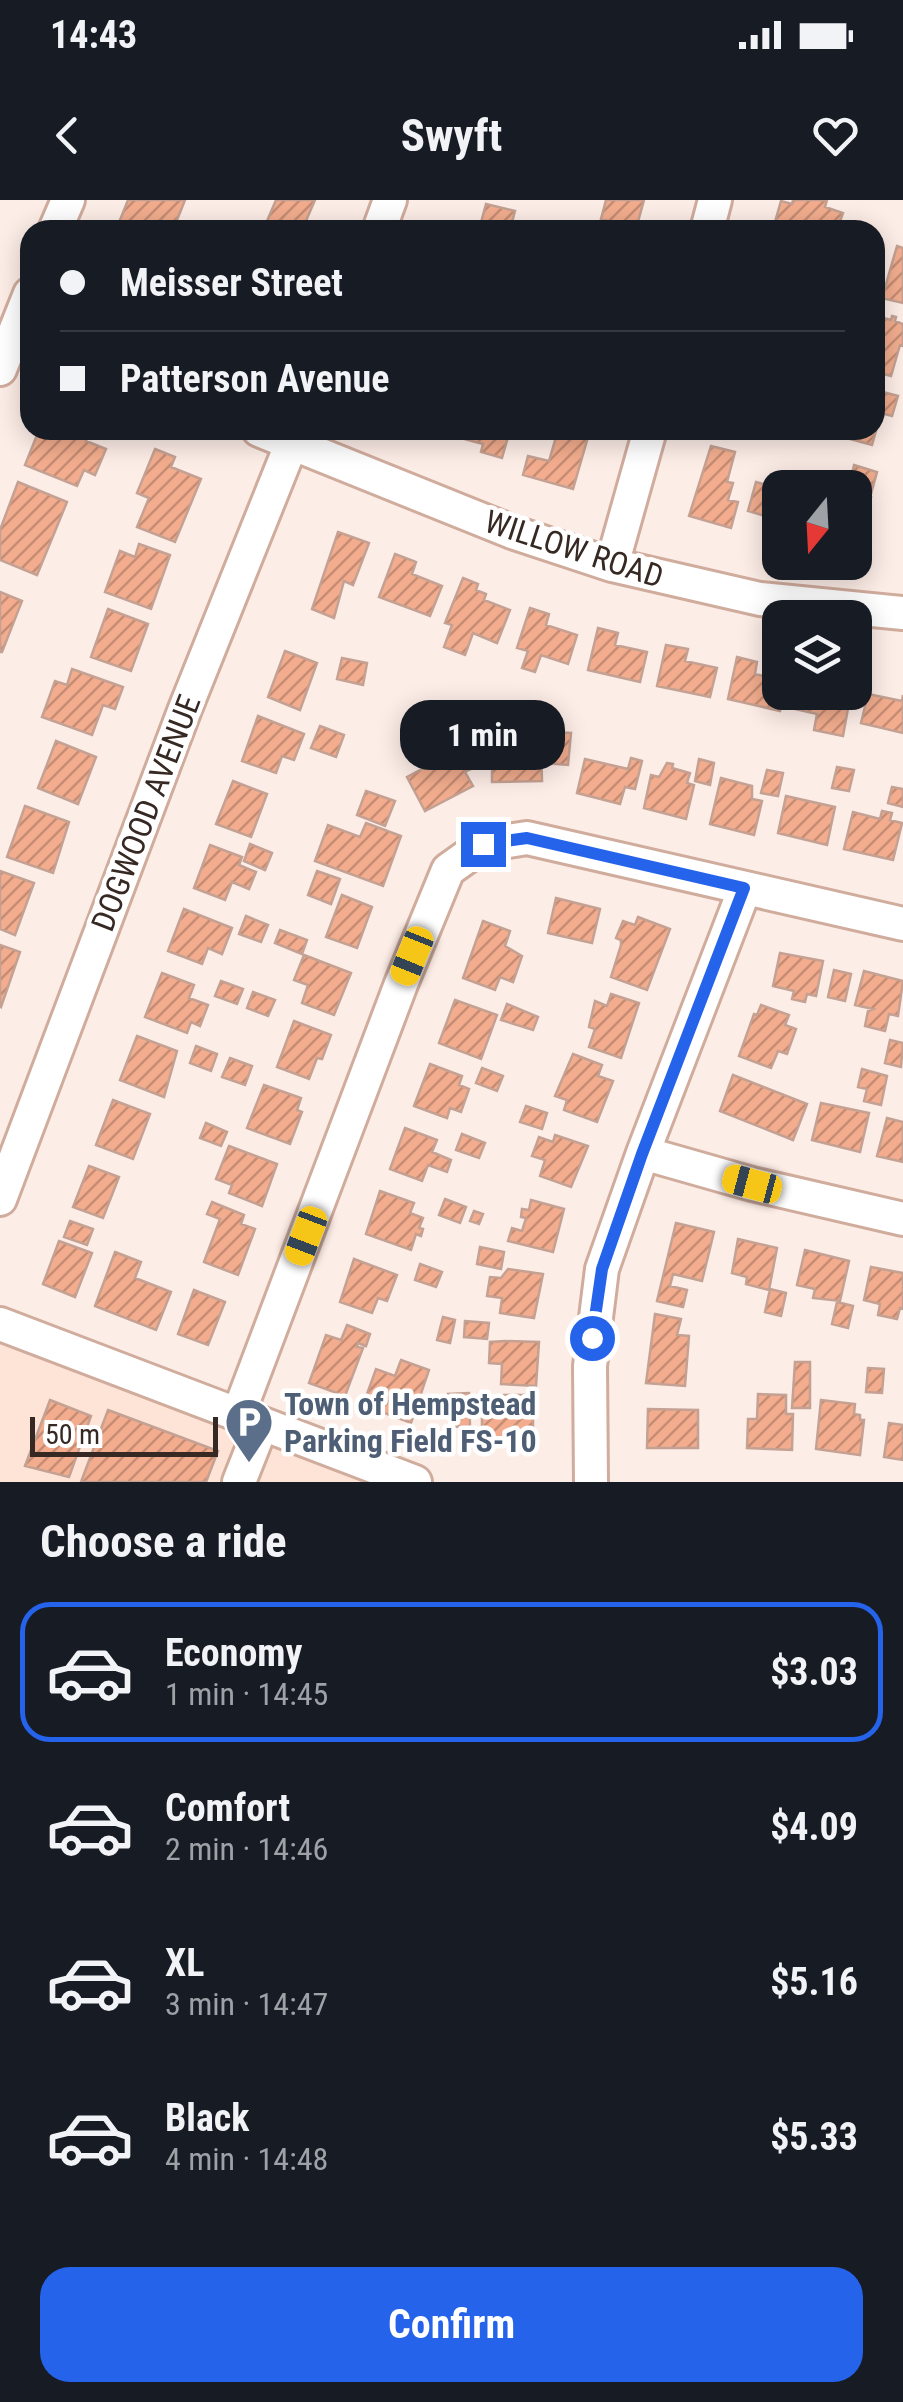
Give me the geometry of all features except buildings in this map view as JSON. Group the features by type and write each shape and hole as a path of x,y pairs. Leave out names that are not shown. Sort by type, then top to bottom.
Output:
{"street":[{"path":"0,369 20,339"},
{"name":"DOGWOOD AVENUE","path":"0,1199 185,710 292,440"},
{"name":"WILLOW ROAD","path":"303,440 512,532 612,565 760,599 903,612"},
{"path":"612,565 647,440"},
{"path":"239,1482 250,1420 401,984 448,870 483,844 527,838 903,924"},
{"path":"591,1482 590,1366 602,1269 744,888"},
{"path":"642,1154 903,1219"},
{"path":"0,1324 415,1482"}],"shaded area":[{"path":"0,1324 415,1482 0,1482"}],"place":[{"name":"Town of Hempstead Parking Field FS-10","path":"249,1464"}],"route":[{"path":"483,844 527,838 744,888 602,1269 592,1338"}]}
